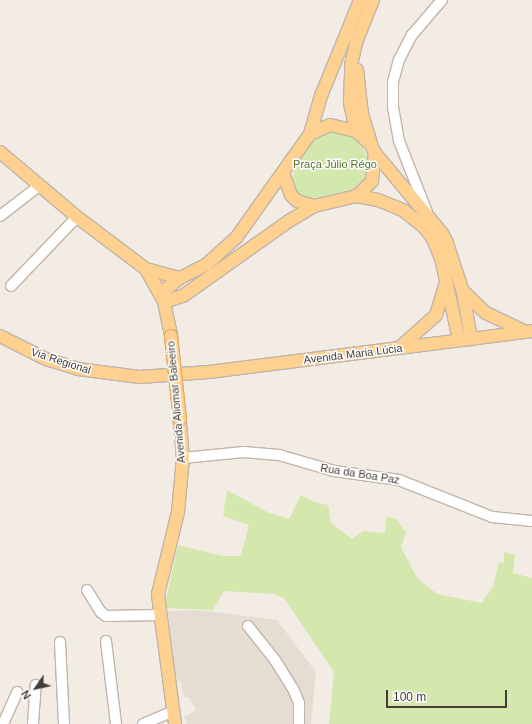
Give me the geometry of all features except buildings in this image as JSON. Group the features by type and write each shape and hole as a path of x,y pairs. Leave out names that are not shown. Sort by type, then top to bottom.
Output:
{"main road":[{"path":"162,298 180,278 207,264 236,238 310,134 324,89 360,0"},
{"path":"373,0 356,40 351,65 350,103 356,131 373,149 429,217 447,243 464,292 465,339"},
{"path":"356,40 362,114 373,149 372,180 357,196"},
{"path":"310,134 330,125 356,131"},
{"name":"Avenida Aliomar Baleeiro","path":"0,152 77,217 146,269 162,298 170,322 170,336 183,458 178,512 158,594 159,615 176,724"},
{"path":"283,173 291,195 297,201 314,206"},
{"path":"162,298 182,296 314,206 357,196 393,204 424,227 436,247 465,339"},
{"path":"146,269 180,278"},
{"path":"399,348 436,315 447,280"},
{"path":"464,292 486,313 529,331"},
{"path":"170,322 182,296"},
{"name":"Avenida Maria Lúcia","path":"173,376 529,331"},
{"name":"Via Regional","path":"0,336 46,359 78,369 111,376 173,376"}],"street":[{"path":"429,217 399,141 393,107 393,82 399,60 412,35 442,0"},
{"path":"0,216 39,186"},
{"path":"11,286 77,217"},
{"name":"Rua da Boa Paz","path":"183,458 244,452 279,455 334,471 400,480 492,517 532,521"},
{"path":"87,590 100,612 106,616 159,615"},
{"path":"248,626 275,660 294,691 299,703 299,724"},
{"path":"106,641 116,724"},
{"path":"60,642 64,724"},
{"path":"32,724 36,685"},
{"path":"3,724 17,692"},
{"path":"143,724 173,711"}],"shaded area":[{"path":"198,610 277,620 316,672 311,724 187,724 184,717 196,710 189,697 184,697 181,683 176,678 168,611"}],"green space":[{"name":"Praça Júlio Régo","path":"331,131 341,131 354,137 367,156 369,174 365,181 341,197 307,198 298,193 292,179 299,157 320,135"},
{"path":"227,490 267,512 289,519 301,495 314,502 328,505 331,523 352,539 363,531 385,533 386,516 396,519 406,532 401,547 417,578 437,594 482,603 493,586 499,562 504,563 504,552 515,555 513,573 532,578 532,724 329,724 334,672 284,598 275,594 224,591 213,610 164,608 178,545 223,556 241,556 249,525 223,516"}]}
